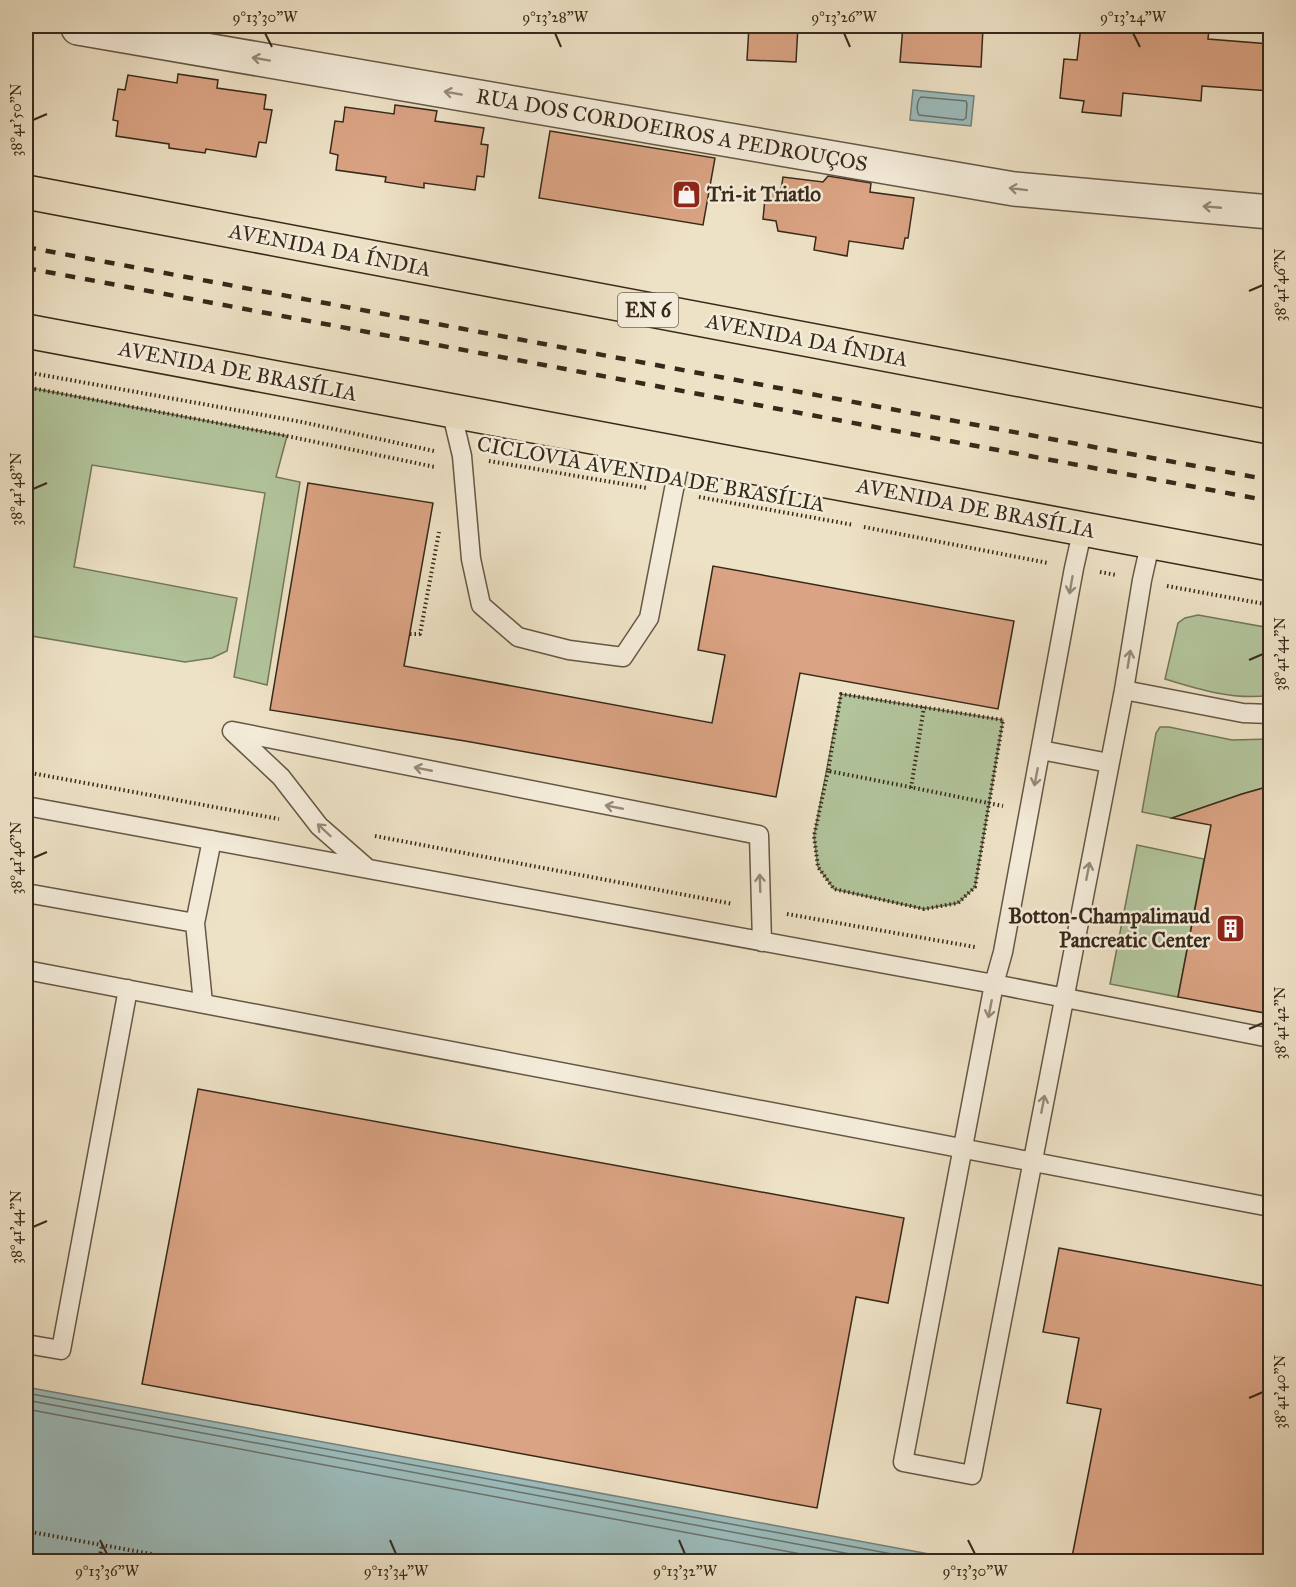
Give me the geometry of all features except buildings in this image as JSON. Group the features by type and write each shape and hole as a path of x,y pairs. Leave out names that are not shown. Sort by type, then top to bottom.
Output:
{"main road":[{"name":"AVENIDA DA ÍNDIA","path":"26,192 1270,427"},
{"name":"AVENIDA DE BRASÍLIA","path":"26,331 1270,564"}],"street":[{"name":"RUA DOS CORDOEIROS A PEDROUÇOS","path":"78,26 78,28 1014,189 1270,212"}],"lane":[{"path":"451,410 462,456 471,559 481,605 518,637 569,650 623,657 649,618 681,453"},
{"path":"1083,528 903,1462 972,1475 1151,540"},
{"path":"1124,690 1243,713 1270,714"},
{"path":"368,869 319,826 281,777 232,731 759,836 762,942"},
{"path":"1041,750 1109,763"},
{"path":"26,806 994,984 1270,1038"},
{"path":"203,1003 195,923 212,840"},
{"path":"26,893 195,923"},
{"path":"26,970 1270,1207"},
{"path":"26,1344 61,1350 128,989"}],"path":[{"name":"CICLOVIA AVENIDA DE BRASÍLIA","path":"26,372 302,422 435,452 860,526 1270,605"},
{"path":"26,387 293,437 439,468 435,452"},
{"path":"410,634 420,634 441,523"},
{"path":"841,694 1003,720 975,887 958,903 924,909 834,890 818,867 814,836 828,771 841,694"},
{"path":"911,788 924,707"},
{"path":"828,771 1030,811"},
{"path":"26,1531 162,1556"},
{"path":"99,1562 102,1545"}],"green space":[{"path":"26,387 287,436 276,477 300,482 267,685 234,677 265,493 92,465 74,567 237,598 227,651 212,658 185,662 26,635"},
{"path":"1198,615 1270,628 1270,695 1230,695 1165,679 1178,623 1185,618"},
{"path":"841,694 1003,720 975,887 958,903 924,909 834,889 818,867 814,836"},
{"path":"1160,727 1232,740 1270,739 1270,786 1172,818 1142,812 1156,733"},
{"path":"1137,845 1204,859 1178,997 1110,984"}],"water":[{"path":"913,90 974,96 971,126 910,120"},
{"path":"26,1387 967,1561 26,1561"}],"railway":[{"path":"26,247 1270,480"},
{"path":"26,268 1270,501"}],"place":[{"name":"Tri-it Triatlo","path":"686,194"},
{"name":"Botton-Champalimaud Pancreatic Center","path":"1231,928"}]}
